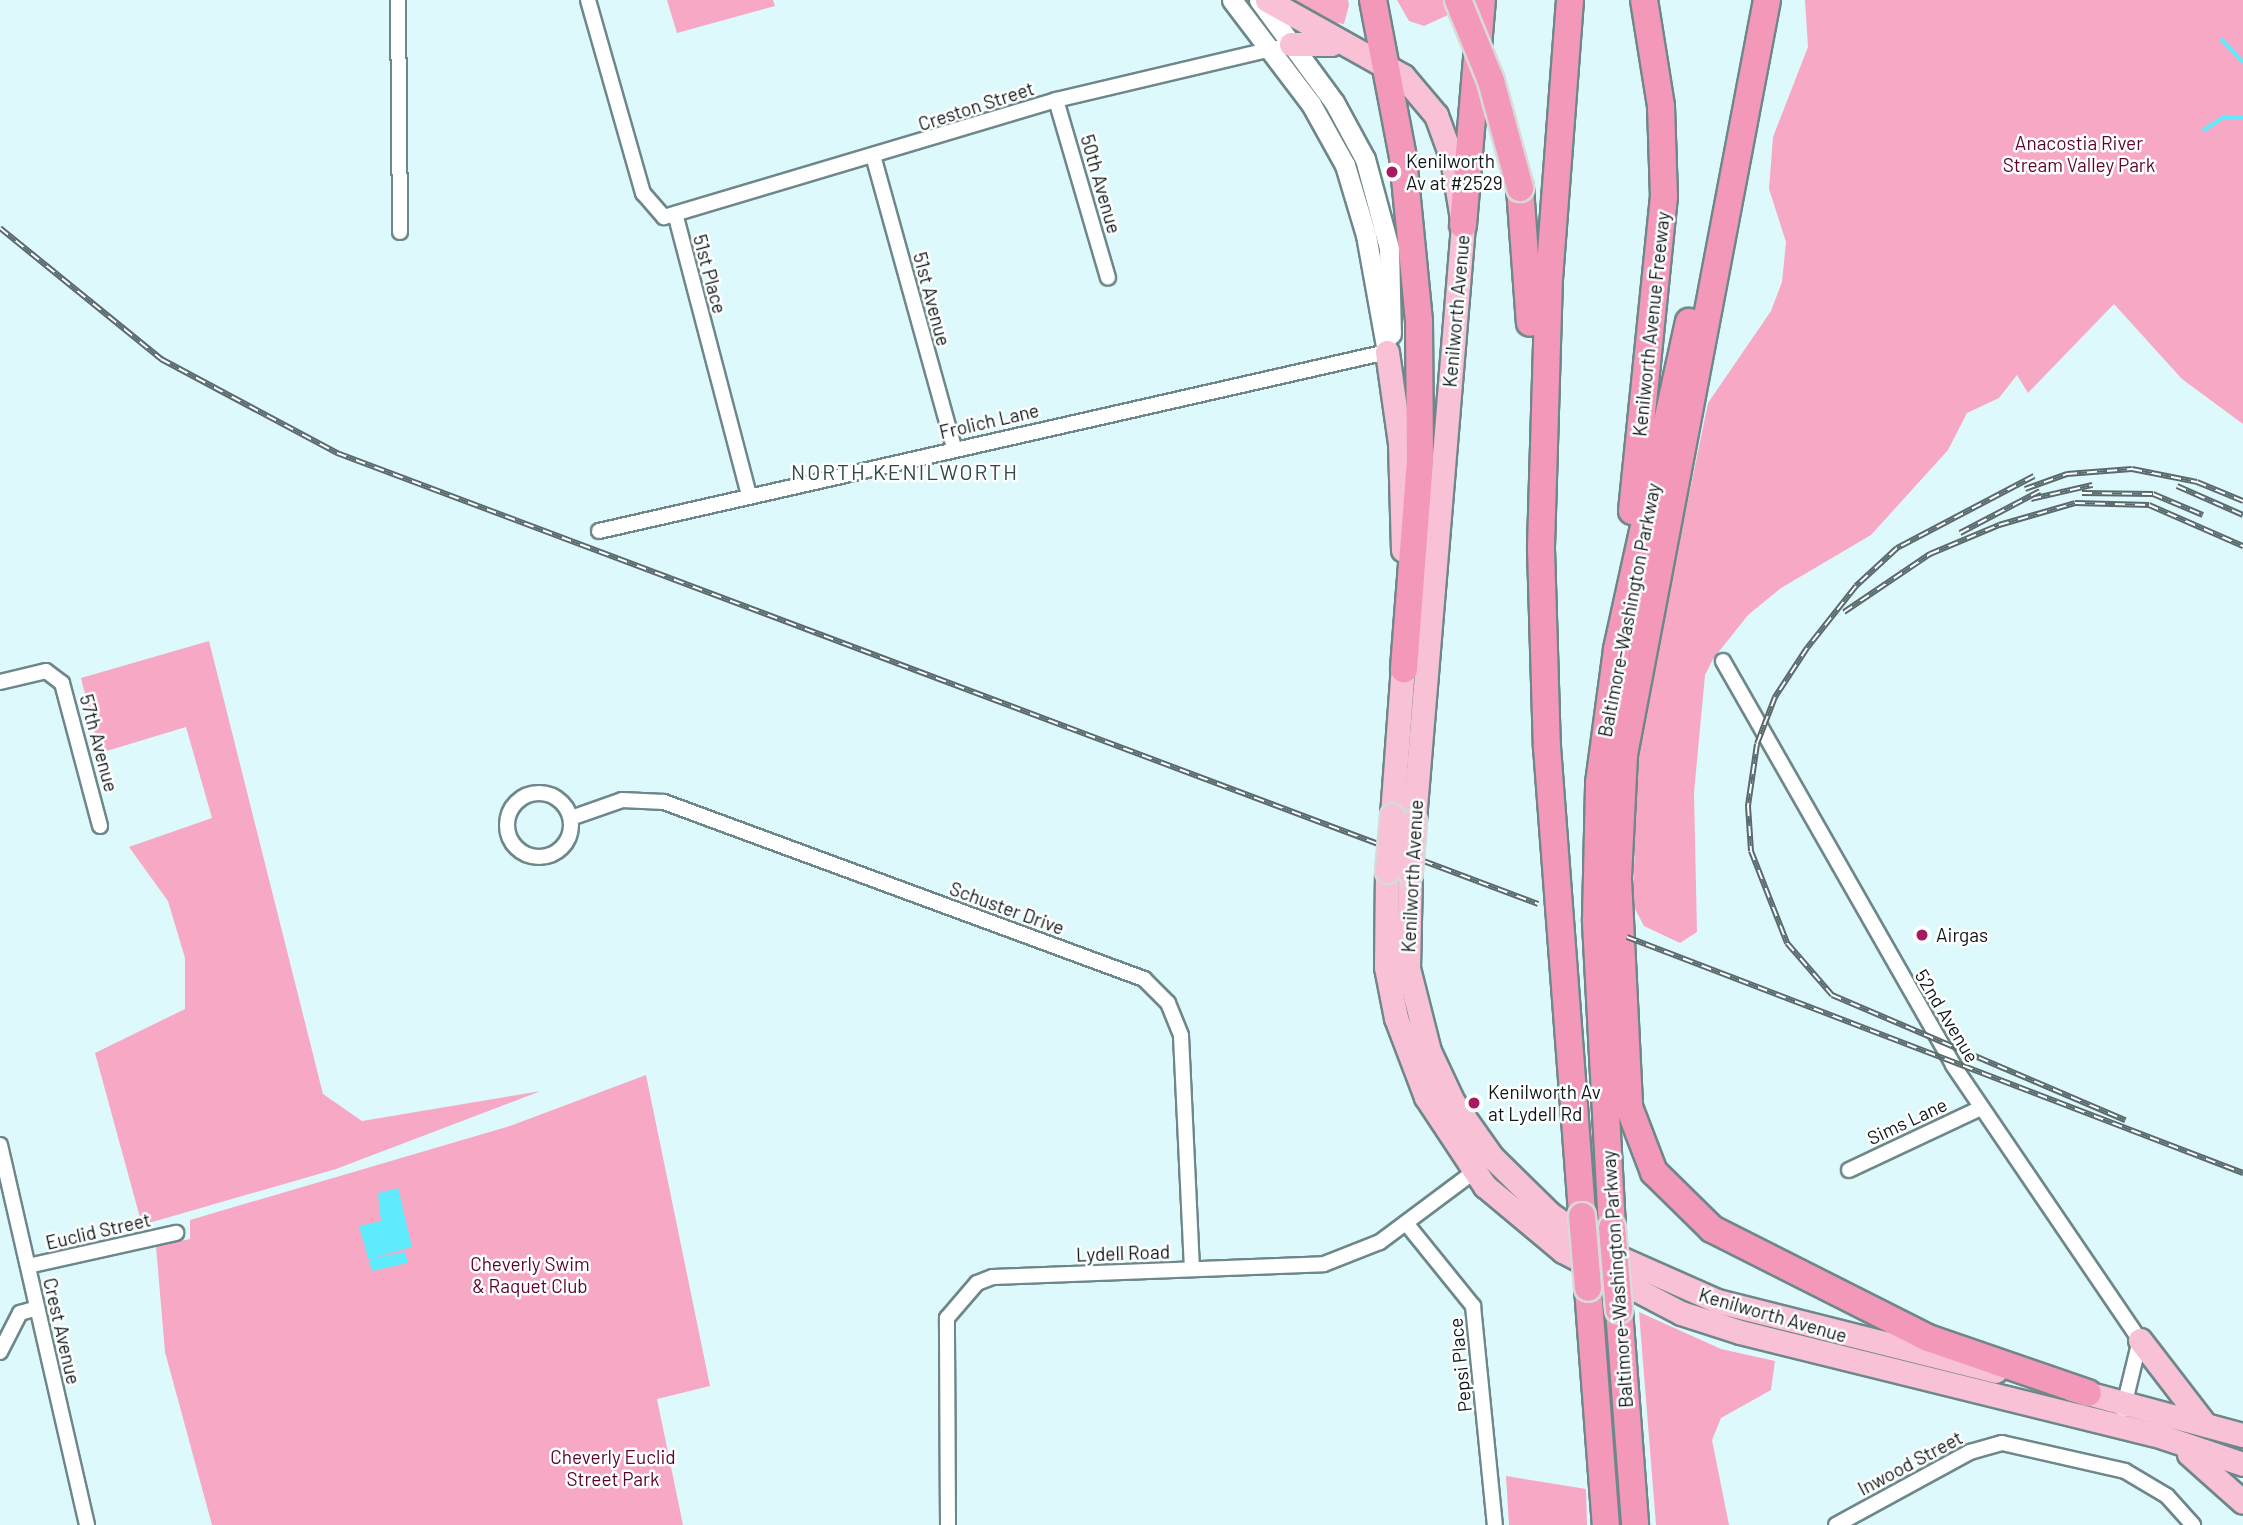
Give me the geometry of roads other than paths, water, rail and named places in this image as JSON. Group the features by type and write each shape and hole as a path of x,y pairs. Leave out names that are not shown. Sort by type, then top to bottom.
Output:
{"highway":[{"path":"1373,0 1388,65 1412,230 1421,367 1404,669"},
{"path":"1458,0 1495,92 1520,188 1541,550"},
{"path":"1463,225 1482,0"},
{"name":"Baltimore-Washington Parkway","path":"1570,0 1547,312 1541,550 1547,747 1606,1525"},
{"name":"Kenilworth Avenue Freeway","path":"1617,649 1664,197 1661,106 1644,0"},
{"path":"1765,0 1624,755 1618,879 1629,1107 1654,1172 1712,1229 1928,1338 2088,1393"},
{"name":"Baltimore-Washington Parkway","path":"1635,1525 1612,1228 1595,873 1601,761 1617,649 1765,0"}],"main road":[{"name":"Kenilworth Avenue","path":"1232,0 1281,47 1347,124 1376,189 1392,279 1387,352 1401,462 1403,817"},
{"name":"Kenilworth Avenue","path":"1259,0 1281,47"},
{"name":"Kenilworth Avenue","path":"1267,0 1388,65 1418,90 1441,125 1463,225 1398,872 1384,930 1396,1018 1426,1097 1473,1172 1563,1251 1681,1313 2163,1437 2243,1464"},
{"path":"1281,47 1345,44"},
{"name":"Kenilworth Avenue","path":"1398,872 1418,1013 1453,1102 1492,1157 1573,1232 1670,1283 1768,1317 2126,1402 2243,1435"},
{"path":"2140,1340 2204,1423"},
{"path":"2163,1437 2213,1470 2243,1502"}],"street":[{"path":"398,0 400,232"},
{"name":"51st Place","path":"588,0 643,193 656,214 676,217 749,496"},
{"name":"Creston Street","path":"676,217 874,159 1056,100 1281,47"},
{"name":"50th Avenue","path":"1056,100 1108,278"},
{"name":"51st Avenue","path":"874,159 954,448"},
{"name":"Frolich Lane","path":"600,531 954,448 1387,352"},
{"name":"52nd Avenue","path":"1723,661 1981,1108 2140,1340"},
{"name":"57th Avenue","path":"0,682 54,672 69,699 100,827"},
{"path":"537,793 561,801 571,817 566,842 541,857 515,846 507,828 514,804 537,793"},
{"name":"Schuster Drive","path":"571,817 622,800 664,802 1143,979 1168,1003 1181,1036 1192,1269"},
{"name":"Sims Lane","path":"1849,1170 1981,1108"},
{"name":"Crest Avenue","path":"0,1145 87,1525"},
{"name":"Lydell Road","path":"948,1525 945,1340 947,1318 965,1291 993,1278 1324,1264 1352,1256 1406,1223 1492,1157"},
{"name":"Pepsi Place","path":"1406,1223 1473,1306 1495,1525"},
{"name":"Euclid Street","path":"27,1266 176,1233"},
{"path":"0,1352 20,1313 37,1308"},
{"path":"2116,1425 2126,1402 2140,1340"},
{"name":"Inwood Street","path":"1836,1525 1970,1451 2002,1443 2125,1471 2167,1496 2193,1525"}],"water":[{"path":"398,1188 412,1247 369,1259 405,1252 408,1263 372,1271 359,1226 381,1221 378,1193"}],"waterway":[{"path":"2222,40 2243,62"},
{"path":"2204,130 2224,117 2243,117"}],"railway":[{"path":"0,228 161,359 337,453 1538,904"},
{"path":"2025,489 2067,474 2132,469 2197,482 2243,501"},
{"path":"2034,476 1897,548 1856,586 1807,648 1775,697 1757,744 1748,806 1751,851 1787,943 1832,995 2125,1120"},
{"path":"2031,499 2092,485"},
{"path":"2177,486 2243,515"},
{"path":"1960,533 2040,491"},
{"path":"2082,493 2153,494 2203,515"},
{"path":"1844,612 1930,554 1999,525 2075,503 2149,505 2243,546"},
{"path":"1627,937 2243,1173"}],"place":[{"name":"Kenilworth Av at #2529","path":"1392,172"},
{"name":"Airgas","path":"1922,935"},
{"name":"Kenilworth Av at Lydell Rd","path":"1474,1103"}],"district":[{"name":"NORTH KENILWORTH","path":"905,472"}],"park label":[{"name":"Anacostia River Stream Valley Park","path":"2079,154"},
{"name":"Cheverly Swim & Raquet Club","path":"530,1275"},
{"name":"Cheverly Euclid Street Park","path":"613,1468"}]}
